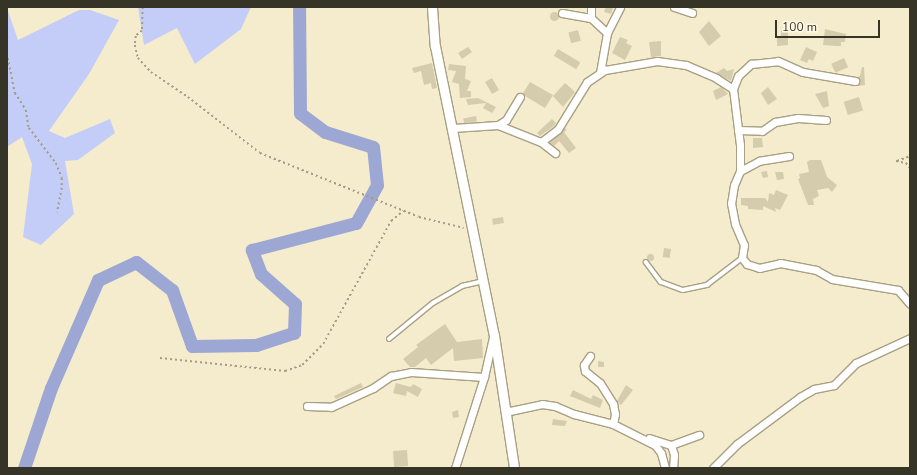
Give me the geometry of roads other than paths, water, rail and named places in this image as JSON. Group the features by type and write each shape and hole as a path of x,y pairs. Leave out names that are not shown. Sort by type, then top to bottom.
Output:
{"street":[{"path":"591,7 591,18"},
{"path":"600,72 607,32 620,7"},
{"path":"674,7 692,13"},
{"path":"431,8 435,46 453,128 494,335 514,468"},
{"path":"562,13 591,18 607,32"},
{"path":"856,81 803,72 778,60 751,64 738,76 733,89 738,130 740,171 734,185 731,203 735,224 744,245 742,258 747,264 759,268 780,263 816,270 832,278 898,290 910,304"},
{"path":"541,142 558,130 587,82 600,72 627,64 657,61 699,69 733,89"},
{"path":"498,125 506,120 520,97"},
{"path":"738,130 762,132 775,122 798,118 826,120"},
{"path":"453,128 498,125 541,142 555,153"},
{"path":"740,171 759,161 788,156"},
{"path":"455,468 484,377 494,335"},
{"path":"713,468 737,444 800,397 814,389 834,384 856,363 910,338"},
{"path":"590,356 584,365 585,371 600,382 613,404 615,414 613,424"},
{"path":"307,406 331,407 373,388 391,376 411,372 484,377"},
{"path":"505,412 542,404 555,406 574,414 613,424 655,445 661,453 665,468"},
{"path":"627,432 671,445 699,435"},
{"path":"671,445 674,455 673,468"}],"lane":[{"path":"646,262 661,282 684,290 707,285 742,258"},
{"path":"389,339 433,303 462,286 484,281"}],"waterway":[{"path":"24,468 51,388 98,280 136,262 172,290 192,346 256,345 294,333 295,304 261,274 252,250 356,223 377,185 373,147 325,132 300,113 299,7"}]}
